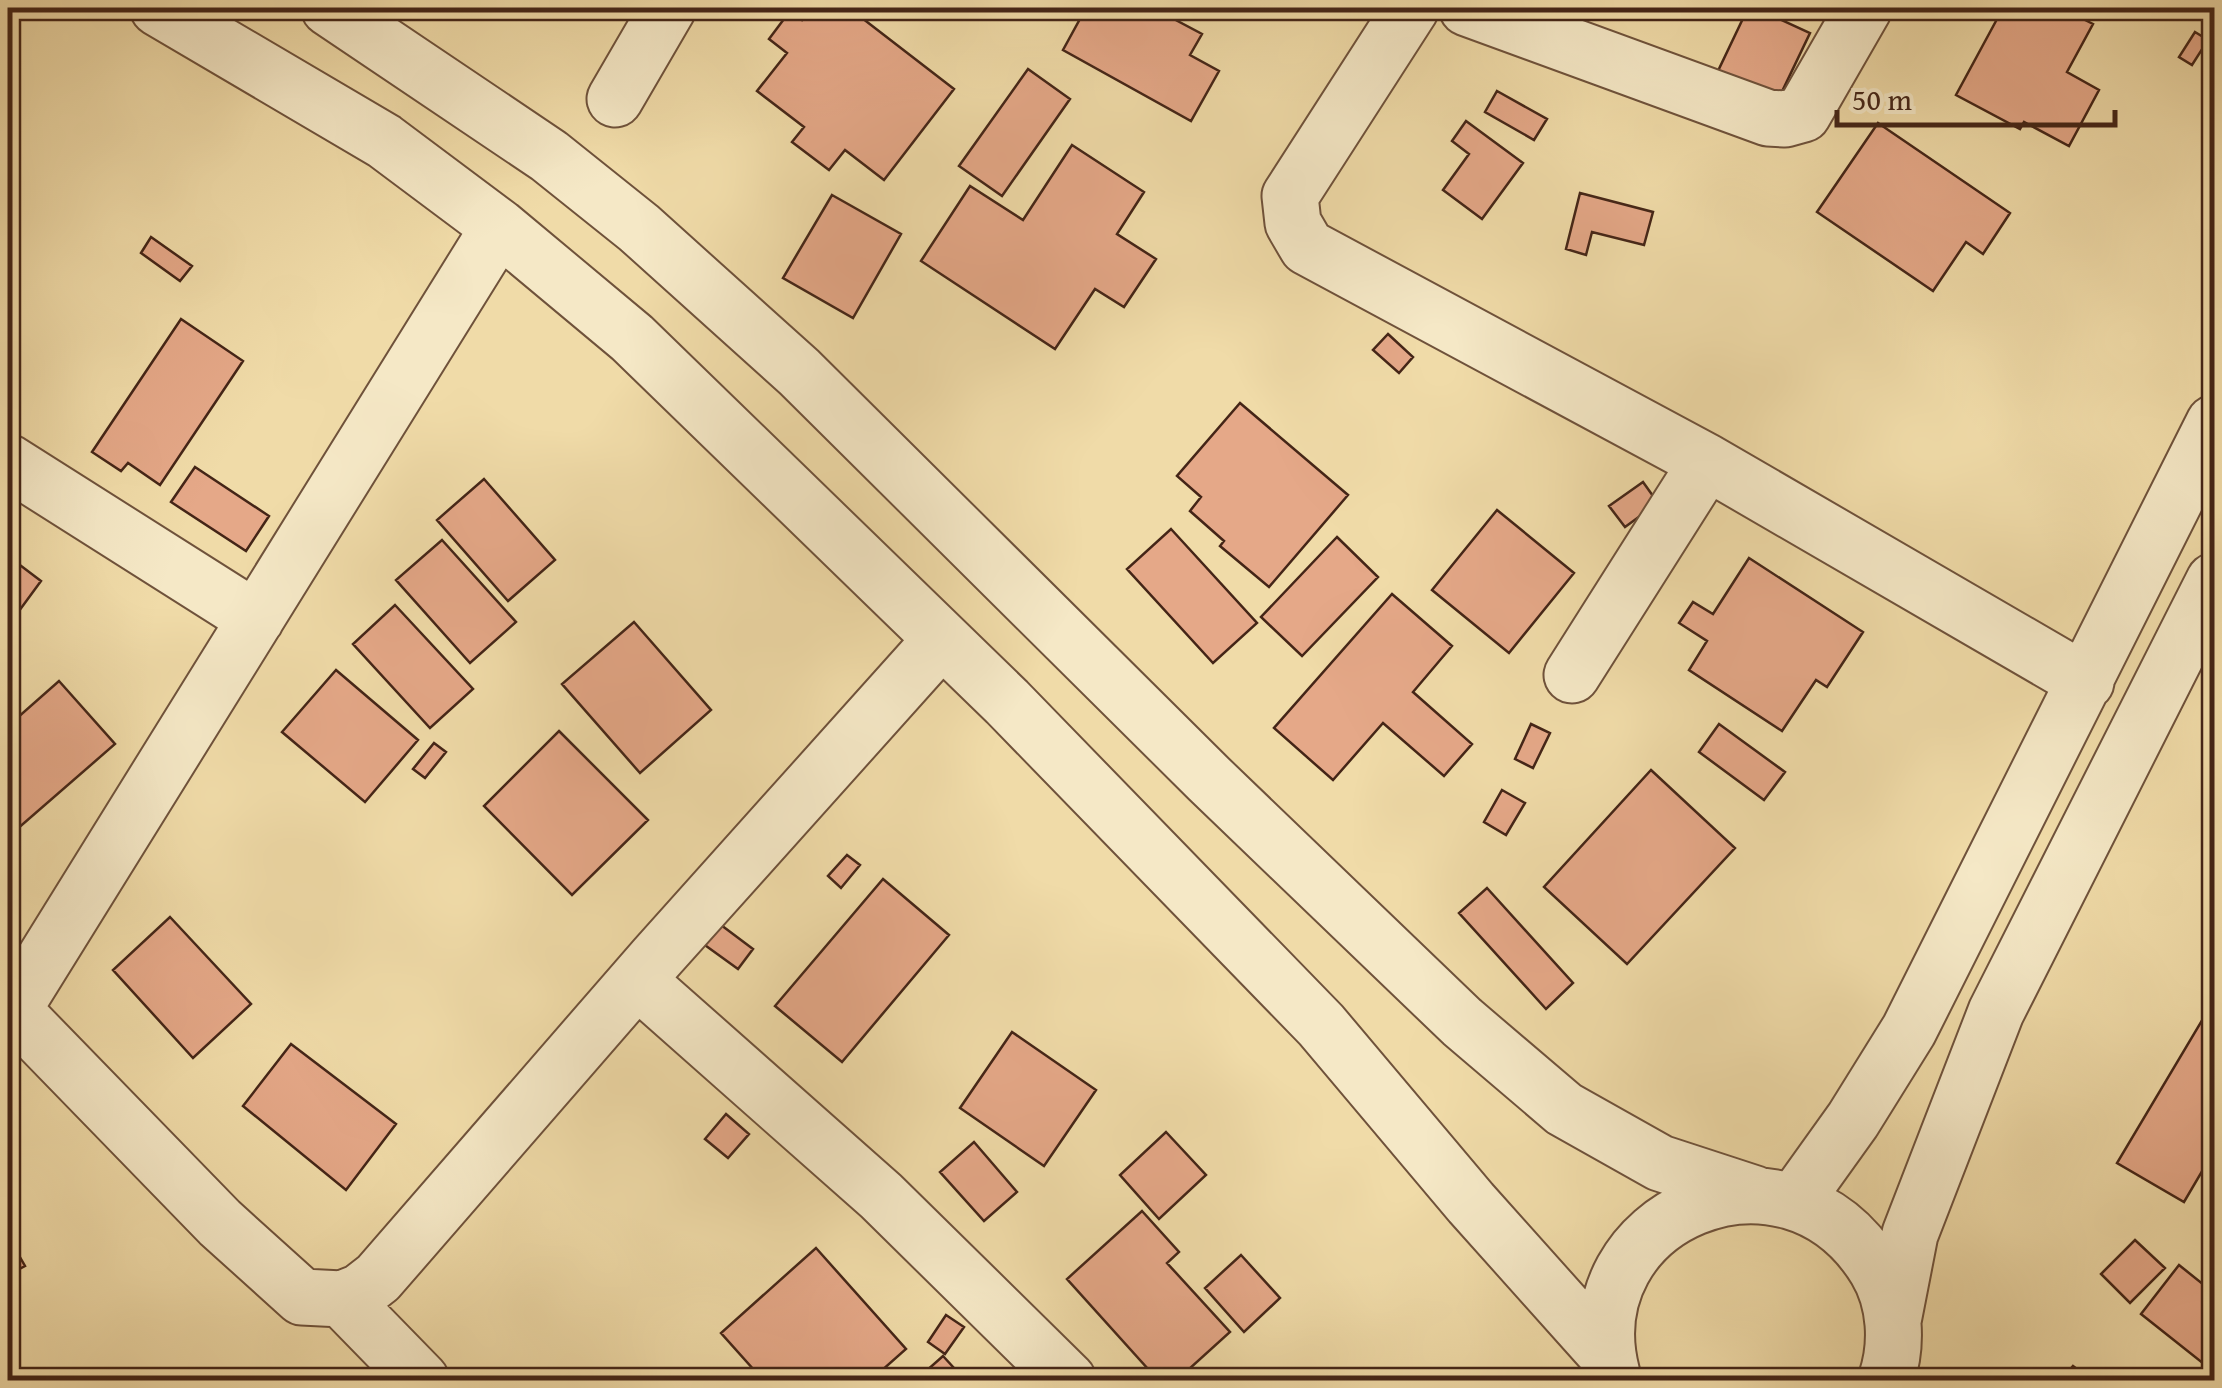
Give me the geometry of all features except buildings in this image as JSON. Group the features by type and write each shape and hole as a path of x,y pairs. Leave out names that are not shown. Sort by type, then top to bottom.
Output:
{"street":[{"path":"158,8 384,141 500,227 632,338 942,639 1321,1025 1610,1368"},
{"path":"328,8 549,156 639,228 799,372 1209,779 1462,1022 1564,1110 1660,1163 1832,1218 1862,1246 1883,1281 1891,1361"},
{"path":"614,99 668,8"},
{"path":"1411,8 1290,196 1293,223 1307,247 1706,462 2086,682"},
{"path":"1467,8 1768,118 1785,119 1803,114 1864,8"},
{"path":"500,227 11,1006 220,1224 302,1296 342,1299 360,1292 378,1278 637,980 942,639"},
{"path":"1610,1368 1608,1314 1621,1275 1644,1241 1676,1215 1714,1198 1775,1197 1853,1120 1909,1030 2214,424"},
{"path":"8,462 256,619"},
{"path":"1572,675 1706,462"},
{"path":"1891,1361 1910,1234 1996,1012 2214,581"},
{"path":"637,980 880,1196 1068,1380"},
{"path":"342,1299 421,1380"}]}
